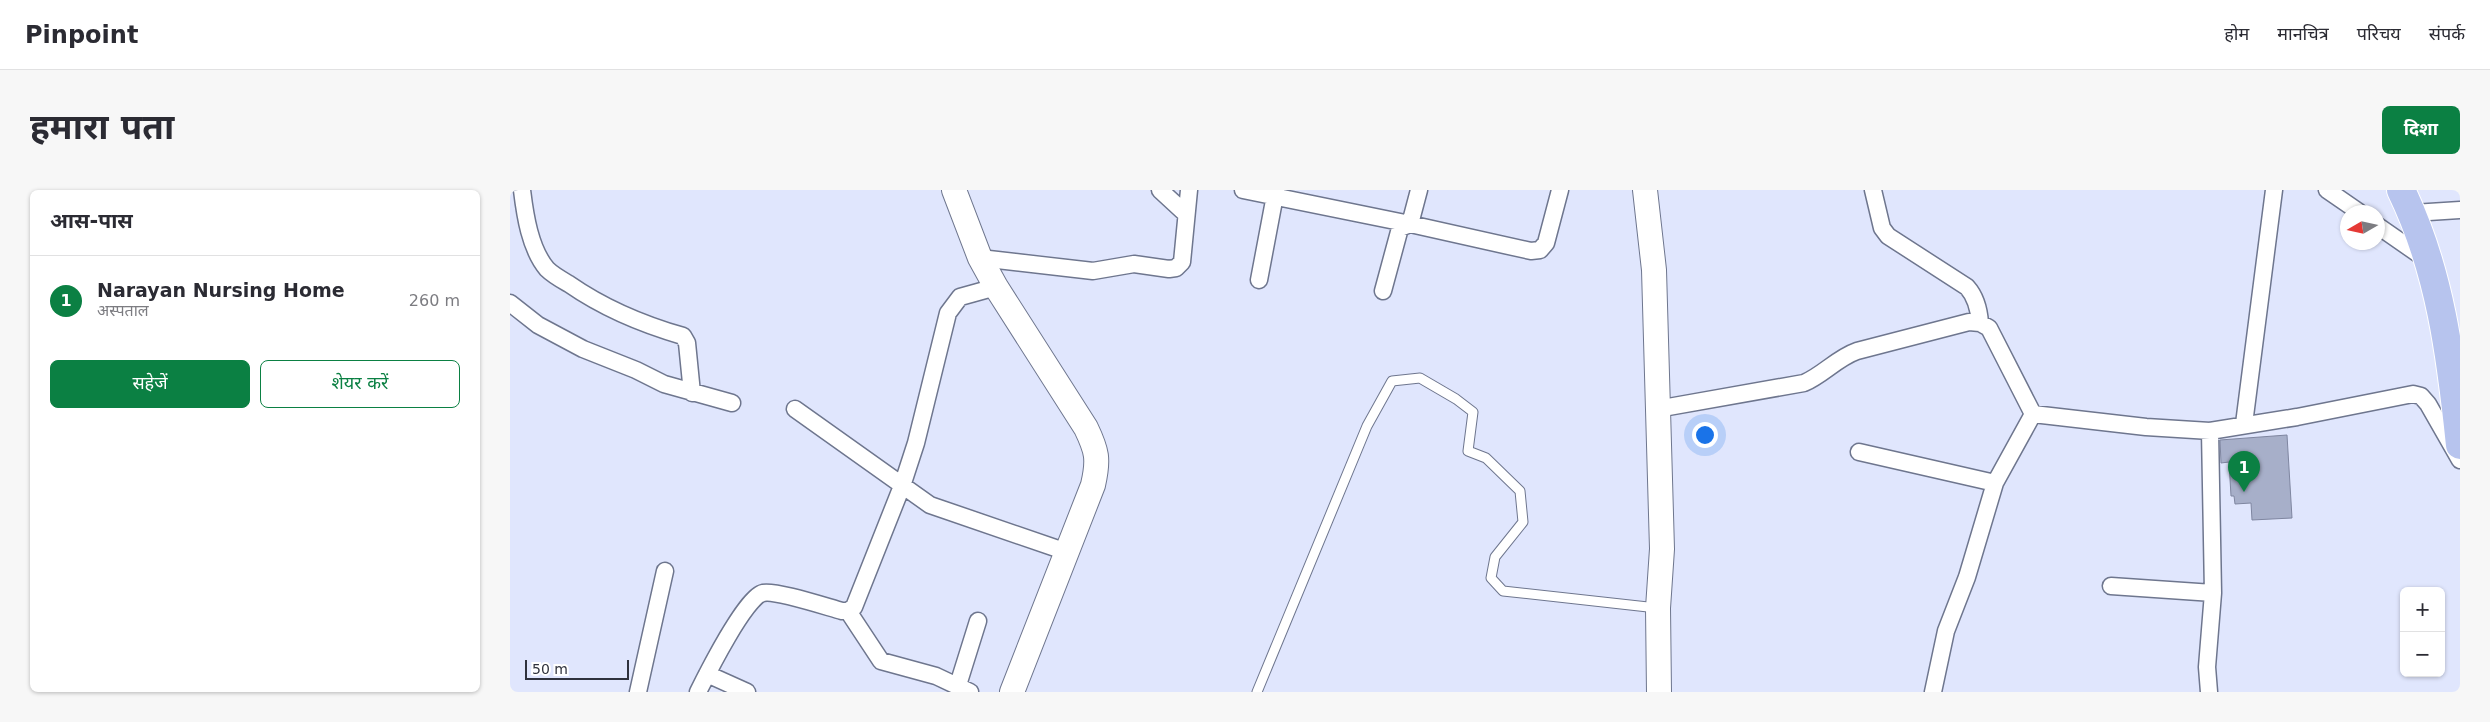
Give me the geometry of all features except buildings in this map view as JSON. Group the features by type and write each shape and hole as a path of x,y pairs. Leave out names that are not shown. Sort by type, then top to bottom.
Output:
{"highway":[{"path":"2407,202 2430,262 2446,334 2460,445"}],"street":[{"path":"522,190 530,232 538,255 548,270 599,304 646,325 683,336 687,343 692,393"},
{"path":"954,190 980,258 996,288 1086,428 1097,453 1097,468 1093,484 1012,692"},
{"path":"1160,190 1186,214"},
{"path":"980,258 1093,271 1134,264 1169,269 1176,268 1182,262 1188,190"},
{"path":"1243,190 1276,193 1531,251 1540,250 1546,243 1560,190"},
{"path":"1410,224 1419,190"},
{"path":"1645,190 1654,270 1662,549 1658,608 1659,692"},
{"path":"1873,190 1882,228 1888,236 1967,287 1973,293 1979,310 1980,323"},
{"path":"2244,424 2274,190"},
{"path":"2327,190 2349,205"},
{"path":"1259,280 1276,193"},
{"path":"2407,202 2460,210"},
{"path":"1383,291 1400,228 1410,224"},
{"path":"2385,231 2430,262"},
{"path":"848,611 854,607 902,486 916,443 948,313 960,297 996,288"},
{"path":"510,303 538,325 583,349 636,370 664,384 732,403"},
{"path":"1657,409 1804,383 1817,378 1847,355 1857,351 1969,322 1980,323 1989,328 2033,414"},
{"path":"2033,414 2146,427 2210,430 2296,417 2413,394 2421,396 2428,404 2460,460"},
{"path":"794,409 930,505 1067,552"},
{"path":"1933,692 1946,631 1967,576 1995,484 2033,414"},
{"path":"2210,430 2213,593 2207,667 2210,692"},
{"path":"1858,452 1995,484"},
{"path":"638,692 665,571"},
{"path":"2111,586 2213,593"},
{"path":"698,692 742,613 755,596 762,593 848,611 881,662 936,676 964,688 978,621"},
{"path":"707,674 747,692"}],"lane":[{"path":"1257,692 1367,426 1392,381 1420,378 1456,399 1473,412 1468,451 1486,458 1520,491 1523,522 1494,557 1491,578 1503,591 1658,608"}],"place":[{"name":"Narayan Nursing Home","path":"2244,492"}]}
